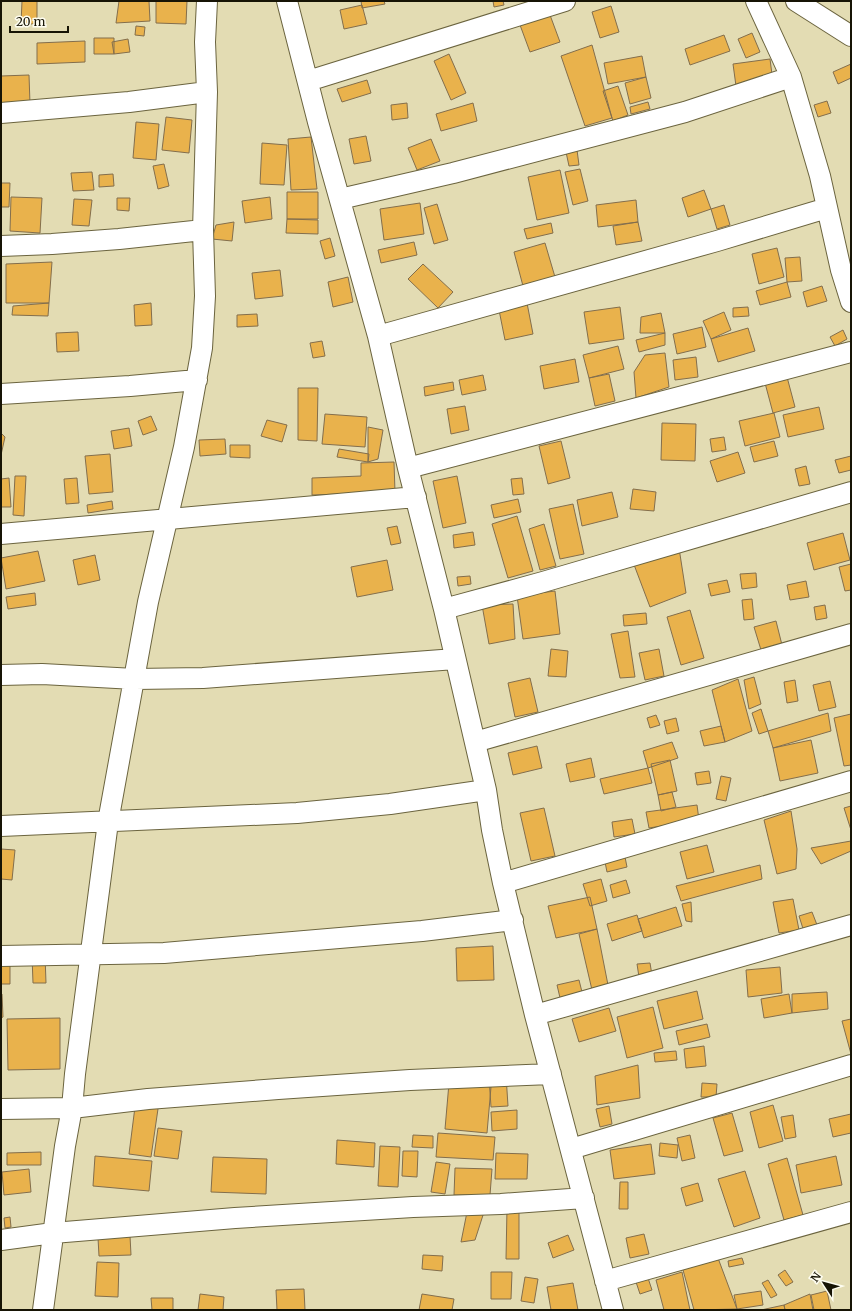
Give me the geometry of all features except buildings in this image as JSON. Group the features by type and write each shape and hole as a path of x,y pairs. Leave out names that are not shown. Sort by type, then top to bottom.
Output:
{"street":[{"path":"43,1310 72,1108 75,1074 108,822 148,602 168,519 197,380 202,348 205,296 203,230 207,92 205,42 207,1"},
{"path":"287,1 318,122 378,336 408,468 444,609 486,790 492,830 503,883 535,1015 613,1310"},
{"path":"308,81 565,1"},
{"path":"756,1 791,77 820,176 841,270 851,302"},
{"path":"796,1 851,36"},
{"path":"340,199 460,171 686,112 791,77"},
{"path":"1,113 116,103 207,92"},
{"path":"378,336 748,232 827,208"},
{"path":"1,246 119,239 203,230"},
{"path":"408,468 851,352"},
{"path":"1,394 130,386 197,380"},
{"path":"444,609 543,582 851,492"},
{"path":"1,534 228,515 416,497"},
{"path":"475,742 851,634"},
{"path":"1,675 42,674 135,679 203,678 455,659"},
{"path":"503,883 851,781"},
{"path":"1,826 297,813 390,804 486,790"},
{"path":"1,956 164,953 306,942 422,931 513,920"},
{"path":"535,1015 851,926"},
{"path":"571,1149 851,1066"},
{"path":"1,1109 72,1108 148,1099 278,1089 410,1080 551,1074"},
{"path":"1,1240 53,1232 235,1218 413,1207 501,1204 584,1198"},
{"path":"605,1281 851,1212"}]}
